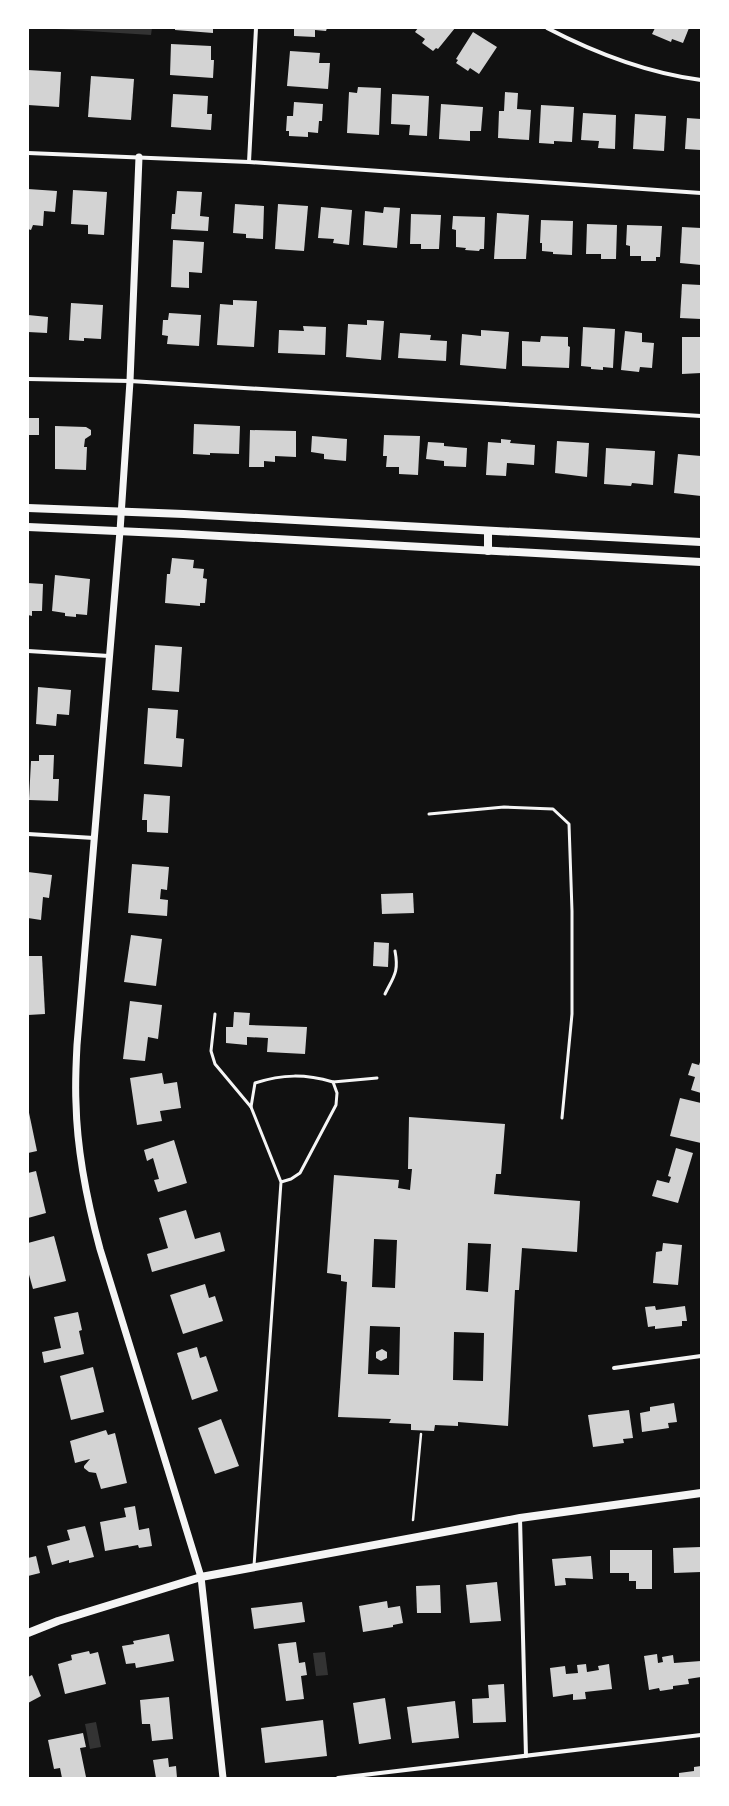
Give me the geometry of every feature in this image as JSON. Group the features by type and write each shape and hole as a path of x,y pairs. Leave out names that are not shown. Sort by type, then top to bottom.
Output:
{"main road":[{"path":"28,508 701,542"},
{"path":"28,528 120,531 701,562"},
{"path":"488,531 488,551"},
{"path":"28,1633 58,1621 201,1577 520,1518 701,1493"}],"street":[{"path":"249,162 256,28"},
{"path":"547,28 608,56 644,69 701,80"},
{"path":"28,153 249,162 701,193"},
{"path":"139,157 130,381 120,531 76,1045 76,1104 81,1162 100,1249 201,1577 223,1778"},
{"path":"28,379 130,381 701,416"},
{"path":"28,651 109,656"},
{"path":"28,834 94,838"},
{"path":"614,1368 701,1356"},
{"path":"520,1518 526,1756"},
{"path":"338,1778 701,1735"}],"lane":[{"path":"429,814 504,807 553,809 569,824 572,910 572,1014 562,1118"},
{"path":"385,994 396,973 398,964 395,951"},
{"path":"215,1014 211,1051 215,1064 251,1107 282,1182 254,1568"},
{"path":"251,1107 255,1083 274,1078 293,1076 316,1077 333,1082 377,1078"},
{"path":"282,1182 300,1174 336,1105 337,1093 333,1082"}],"path":[{"path":"414,1520 421,1434"}],"shaded area":[{"path":"40,28 152,28 151,35"},
{"path":"325,1652 328,1675 316,1676 313,1653"},
{"path":"96,1722 101,1747 90,1749 85,1724"}],"building":[{"path":"175,28 213,28 213,33 175,30"},
{"path":"294,28 327,28 326,31 315,30 315,37 294,36"},
{"path":"418,28 455,28 438,49 436,48 433,51 422,43 425,39 415,32"},
{"path":"655,28 689,28 683,43 672,39 671,42 652,34"},
{"path":"473,32 497,47 479,74 470,68 468,71 456,63 458,60 456,59"},
{"path":"171,44 211,46 211,60 214,60 213,78 170,75"},
{"path":"290,51 320,53 319,63 330,63 328,89 287,86"},
{"path":"28,70 61,72 59,107 28,105"},
{"path":"91,76 134,79 131,120 88,117"},
{"path":"358,87 381,88 379,135 347,133 349,92 357,93"},
{"path":"505,92 518,93 517,109 531,110 529,140 498,138 499,111 504,111"},
{"path":"173,94 208,96 207,114 212,114 211,130 171,127"},
{"path":"392,94 429,96 427,136 409,135 410,125 391,124"},
{"path":"294,102 323,104 322,121 319,121 318,133 308,132 308,137 289,136 289,131 286,131 287,116 293,116"},
{"path":"441,104 483,107 481,131 470,131 470,141 439,139"},
{"path":"541,105 574,107 572,142 554,141 554,144 539,143"},
{"path":"583,113 616,115 615,149 598,148 599,141 581,140"},
{"path":"635,114 666,116 664,151 633,149"},
{"path":"687,118 701,119 701,150 685,149"},
{"path":"28,189 57,191 55,212 44,211 43,226 33,225 31,230 28,229"},
{"path":"73,190 107,192 104,235 88,234 88,225 71,224"},
{"path":"177,191 202,192 200,216 209,217 208,231 171,229 172,214 175,214"},
{"path":"235,204 264,206 263,239 246,238 246,234 233,233"},
{"path":"278,204 308,206 304,251 275,249"},
{"path":"321,207 352,210 349,245 333,243 334,239 318,238"},
{"path":"384,207 400,208 397,248 363,245 365,211 383,213"},
{"path":"497,213 529,215 526,259 494,259"},
{"path":"411,214 441,215 439,249 421,249 421,244 410,244"},
{"path":"453,216 485,217 484,249 480,249 479,251 465,250 466,248 456,247 456,230 452,229"},
{"path":"541,220 573,221 572,255 553,254 553,252 542,251 542,243 540,243"},
{"path":"587,224 617,225 616,259 601,259 601,254 586,254"},
{"path":"627,225 662,226 660,257 656,257 656,261 641,261 641,256 630,256 630,246 626,245"},
{"path":"682,227 701,228 701,265 680,263"},
{"path":"173,240 204,242 202,273 189,272 189,288 171,287"},
{"path":"682,284 701,285 701,319 680,318"},
{"path":"233,300 257,301 254,347 217,345 220,304 233,305"},
{"path":"71,303 103,305 101,339 84,338 84,341 69,340"},
{"path":"169,313 201,315 199,346 167,344 168,336 162,335 163,320 168,320"},
{"path":"28,315 48,317 47,333 28,332"},
{"path":"367,320 384,321 381,360 346,357 348,324 367,325"},
{"path":"303,326 326,327 325,355 278,353 279,330 304,331"},
{"path":"583,327 615,329 613,368 603,367 603,370 581,366"},
{"path":"481,330 509,332 506,369 460,365 462,334 481,336"},
{"path":"625,331 642,333 642,342 654,343 652,368 640,367 639,372 621,370"},
{"path":"400,333 431,335 430,340 447,341 446,361 398,358"},
{"path":"541,336 568,337 568,346 570,347 569,368 522,366 522,341 540,342"},
{"path":"682,337 701,337 701,373 682,374"},
{"path":"28,418 39,418 39,435 28,435"},
{"path":"194,424 240,426 239,454 193,454"},
{"path":"55,426 86,427 91,430 91,435 85,439 84,447 87,447 86,470 55,469"},
{"path":"250,430 296,431 296,457 275,456 275,462 264,461 264,467 249,467"},
{"path":"384,435 420,436 418,475 399,474 399,467 386,467 387,456 383,456"},
{"path":"312,436 347,439 346,461 324,459 324,454 311,452"},
{"path":"501,439 511,440 510,443 535,445 534,465 507,463 506,476 486,475 488,442 501,443"},
{"path":"557,441 589,443 587,477 555,473"},
{"path":"428,442 444,443 444,446 467,448 466,467 444,466 444,461 426,459"},
{"path":"606,448 655,451 653,485 632,483 631,486 604,484"},
{"path":"678,454 701,456 701,496 674,493"},
{"path":"172,558 194,560 193,568 204,569 203,578 207,579 205,603 200,603 200,606 165,603 167,574 170,574"},
{"path":"55,575 90,579 87,615 76,614 76,617 65,616 65,613 52,611"},
{"path":"28,583 43,584 42,611 32,611 32,616 28,615"},
{"path":"155,645 182,647 179,692 152,690"},
{"path":"38,687 71,690 69,715 57,714 56,726 36,724"},
{"path":"148,708 178,710 176,738 184,739 182,767 144,764"},
{"path":"39,755 54,755 53,779 59,779 58,801 29,800 31,761 39,761"},
{"path":"144,794 170,796 168,833 147,832 147,820 142,820"},
{"path":"132,864 169,867 167,890 161,889 160,899 168,900 167,916 128,913"},
{"path":"28,872 52,875 49,898 43,897 41,920 28,918"},
{"path":"413,893 414,913 382,914 381,894"},
{"path":"131,935 162,939 156,986 124,982"},
{"path":"374,942 389,943 388,967 373,966"},
{"path":"28,956 42,956 45,1014 28,1015"},
{"path":"130,1001 162,1005 158,1039 148,1037 145,1061 123,1059"},
{"path":"234,1012 250,1013 249,1025 307,1027 305,1054 267,1052 268,1038 247,1037 247,1045 226,1043 226,1027 233,1027"},
{"path":"701,1059 701,1093 691,1090 695,1077 688,1075 692,1063 699,1065"},
{"path":"162,1073 164,1084 177,1082 181,1108 160,1111 162,1121 137,1125 130,1078"},
{"path":"680,1098 701,1103 701,1143 670,1136"},
{"path":"28,1108 37,1151 28,1153"},
{"path":"409,1117 505,1124 501,1174 496,1174 494,1194 580,1201 577,1252 522,1248 519,1290 515,1290 508,1426 458,1422 458,1426 435,1425 434,1431 411,1430 411,1424 389,1423 391,1419 338,1417 347,1282 341,1281 341,1275 327,1273 334,1175 399,1180 398,1188 410,1190 412,1169 408,1169","holes":["374,1239 397,1240 395,1288 372,1287","468,1243 491,1244 488,1292 466,1290","370,1326 400,1327 399,1375 368,1374","454,1332 484,1333 483,1381 453,1380"]},
{"path":"174,1140 187,1183 158,1192 154,1180 159,1179 153,1158 147,1161 144,1150"},
{"path":"676,1148 693,1153 678,1203 652,1196 657,1180 669,1183 671,1177 668,1176"},
{"path":"36,1171 46,1213 28,1218 28,1173"},
{"path":"186,1210 195,1239 220,1232 225,1251 152,1272 147,1254 168,1248 159,1218"},
{"path":"54,1236 66,1281 33,1289 28,1271 28,1243"},
{"path":"663,1243 682,1245 678,1285 653,1283 656,1252 662,1251"},
{"path":"205,1284 209,1298 215,1296 223,1321 183,1334 170,1295"},
{"path":"655,1306 656,1310 685,1306 687,1321 682,1321 682,1326 655,1329 655,1326 648,1327 645,1307"},
{"path":"78,1312 82,1330 79,1331 84,1354 44,1363 42,1352 61,1348 54,1317"},
{"path":"197,1347 200,1358 206,1356 218,1391 192,1400 177,1353"},
{"path":"382,1349 387,1352 387,1358 381,1361 376,1358 376,1352"},
{"path":"93,1367 104,1412 71,1420 60,1376"},
{"path":"674,1403 677,1422 668,1423 669,1428 642,1432 640,1413 650,1411 650,1407"},
{"path":"629,1410 633,1438 623,1439 624,1443 593,1447 588,1415"},
{"path":"221,1419 239,1466 215,1474 198,1428"},
{"path":"106,1430 108,1435 115,1433 127,1483 101,1489 96,1473 89,1472 84,1468 90,1459 75,1463 70,1441"},
{"path":"135,1506 139,1530 149,1528 152,1546 139,1548 138,1545 105,1551 100,1522 126,1517 124,1508"},
{"path":"85,1526 94,1557 69,1563 69,1560 52,1565 47,1546 70,1540 67,1530"},
{"path":"701,1547 701,1572 674,1573 673,1548"},
{"path":"610,1550 652,1550 652,1589 636,1589 636,1581 629,1581 629,1573 610,1573"},
{"path":"36,1556 40,1573 28,1576 28,1558"},
{"path":"591,1556 593,1579 565,1578 566,1585 555,1586 552,1559"},
{"path":"497,1582 501,1621 470,1623 466,1585"},
{"path":"440,1585 441,1613 417,1613 416,1586"},
{"path":"387,1601 388,1608 400,1606 403,1623 393,1625 393,1627 363,1632 359,1606"},
{"path":"302,1602 305,1622 254,1629 251,1608"},
{"path":"169,1634 174,1661 136,1668 135,1663 126,1664 122,1646 134,1644 133,1641"},
{"path":"296,1642 299,1663 305,1662 307,1675 301,1676 304,1699 286,1701 278,1644"},
{"path":"89,1651 90,1654 98,1652 106,1684 65,1694 58,1664 72,1660 71,1655"},
{"path":"657,1654 658,1663 663,1662 662,1657 673,1655 674,1663 701,1661 701,1677 688,1679 689,1684 673,1686 673,1689 660,1691 659,1688 649,1690 644,1656"},
{"path":"586,1664 587,1672 599,1670 598,1666 609,1664 612,1689 585,1692 586,1699 573,1700 573,1694 553,1697 550,1668 565,1666 566,1674 578,1673 577,1665"},
{"path":"32,1675 41,1696 28,1703 28,1677"},
{"path":"504,1684 506,1722 473,1723 472,1699 489,1698 488,1685"},
{"path":"169,1697 173,1739 152,1741 150,1724 142,1724 140,1700"},
{"path":"385,1698 391,1739 359,1744 353,1703"},
{"path":"455,1701 459,1738 412,1743 407,1707"},
{"path":"323,1720 327,1756 265,1763 261,1728"},
{"path":"83,1733 86,1747 80,1748 86,1777 62,1778 60,1768 54,1769 48,1740"},
{"path":"168,1758 169,1767 176,1766 177,1778 156,1778 153,1760"},
{"path":"701,1766 701,1778 679,1778 679,1773 694,1771 694,1767"}]}
